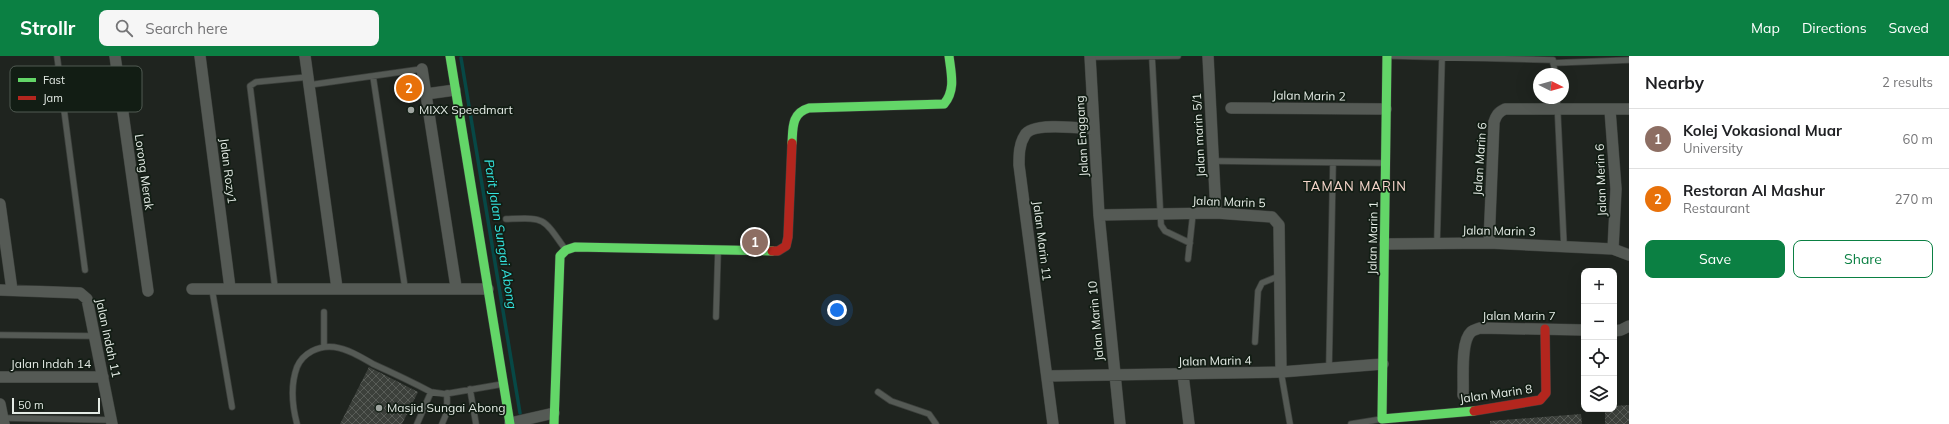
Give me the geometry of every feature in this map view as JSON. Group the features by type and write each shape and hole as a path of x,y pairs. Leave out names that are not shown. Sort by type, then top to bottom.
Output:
{"street":[{"name":"Lorong Merak","path":"115,56 116,66"},
{"name":"Jalan Rozy1","path":"200,56 230,288"},
{"path":"305,56 337,288"},
{"path":"450,56 510,423 554,419 558,264 560,256 566,250 575,247 765,252 778,251 786,246 788,237 793,122 797,113 802,109 816,107 944,104 950,99 952,90 949,56"},
{"name":"Jalan marin 5/1","path":"1208,56 1216,213"},
{"name":"Jalan Marin 1","path":"1382,419 1387,56"},
{"name":"Jalan Enggang","path":"1090,57 1099,215"},
{"path":"422,69 456,287"},
{"path":"426,94 455,90"},
{"name":"Jalan Marin 2","path":"1231,108 1386,109"},
{"name":"Jalan Marin 6","path":"1489,243 1494,122 1497,115 1505,109 1629,109"},
{"name":"Jalan Merin 6","path":"1610,110 1616,189 1613,249"},
{"name":"Lorong Merak","path":"123,112 148,291"},
{"name":"Jalan Marin 11","path":"1053,424 1019,165 1020,147 1025,133 1036,127 1094,129"},
{"path":"0,204 12,290"},
{"name":"Jalan Marin 5","path":"1099,215 1216,213 1272,217 1276,220 1279,224 1281,372"},
{"name":"Jalan Marin 10","path":"1099,215 1120,424"},
{"name":"Jalan Marin 3","path":"1384,244 1489,243 1613,249"},
{"path":"1613,249 1629,255"},
{"path":"192,289 488,288"},
{"name":"Jalan Indah 11","path":"0,290 80,293 85,295 112,422"},
{"path":"1617,331 1629,326"},
{"name":"Jalan Marin 7","path":"1464,395 1464,351 1466,339 1471,331 1480,328 1581,330"},
{"name":"Jalan Marin 8","path":"1382,419 1479,410 1540,400 1546,393 1545,329"},
{"name":"Jalan Marin 4","path":"1047,376 1183,375 1281,372 1383,364"},
{"path":"1183,375 1189,424"},
{"name":"Jalan Indah 14","path":"0,377 103,377"},
{"path":"0,404 3,421"}],"lane":[{"path":"57,56 58,66"},
{"path":"1090,57 1178,56"},
{"path":"1393,56 1553,60 1622,58 1629,60"},
{"path":"1152,57 1159,214 1161,225 1165,231 1190,243"},
{"path":"1437,243 1442,57"},
{"path":"275,288 250,86 256,82 309,81 373,76 422,69"},
{"path":"373,76 405,288"},
{"path":"1558,104 1564,246"},
{"path":"64,112 85,270"},
{"path":"1213,161 1386,163"},
{"path":"1329,368 1333,163"},
{"path":"1188,259 1193,213"},
{"path":"506,219 536,218 543,221 551,228 566,250"},
{"path":"716,317 718,251"},
{"path":"1255,342 1258,291 1262,283 1279,276"},
{"path":"212,289 232,408"},
{"path":"324,312 324,347"},
{"path":"0,335 94,336"},
{"path":"297,424 294,412 292,390 298,364 308,353 324,347 346,350 431,392 447,393 503,384"},
{"path":"1281,372 1290,424"},
{"path":"470,389 476,424"},
{"path":"417,424 431,392"},
{"path":"878,392 891,401 929,414 936,424"},
{"path":"445,422 447,393"},
{"path":"1351,424 1382,419"},
{"path":"3,421 112,422"}],"building":[{"name":"Masjid Sungai Abong","path":"369,367 418,392 402,424 340,424"},
{"path":"1629,405 1629,424 1605,424 1605,412 1617,412 1617,406"},
{"path":"1581,414 1582,424 1490,424 1490,421"}],"waterway":[{"name":"Parit Jalan Sungai Abong","path":"461,58 520,413"}],"traffic: fast":[{"path":"450,56 510,424"},
{"path":"792,143 794,122 803,110 809,108 944,104 948,99 952,81 949,56"},
{"path":"1387,56 1382,419 1474,411"},
{"path":"554,424 560,256 566,250 575,247 772,251"}],"traffic: jam":[{"path":"772,251 778,251 786,246 788,237 792,143"},
{"path":"1474,411 1540,400 1546,393 1545,329"}],"place":[{"name":"Restoran Al Mashur","path":"409,88"},
{"name":"MIXX Speedmart","path":"411,110"},
{"name":"Kolej Vokasional Muar","path":"755,242"},
{"name":"Masjid Sungai Abong","path":"379,408"}],"district":[{"name":"TAMAN MARIN","path":"1355,186"}]}
